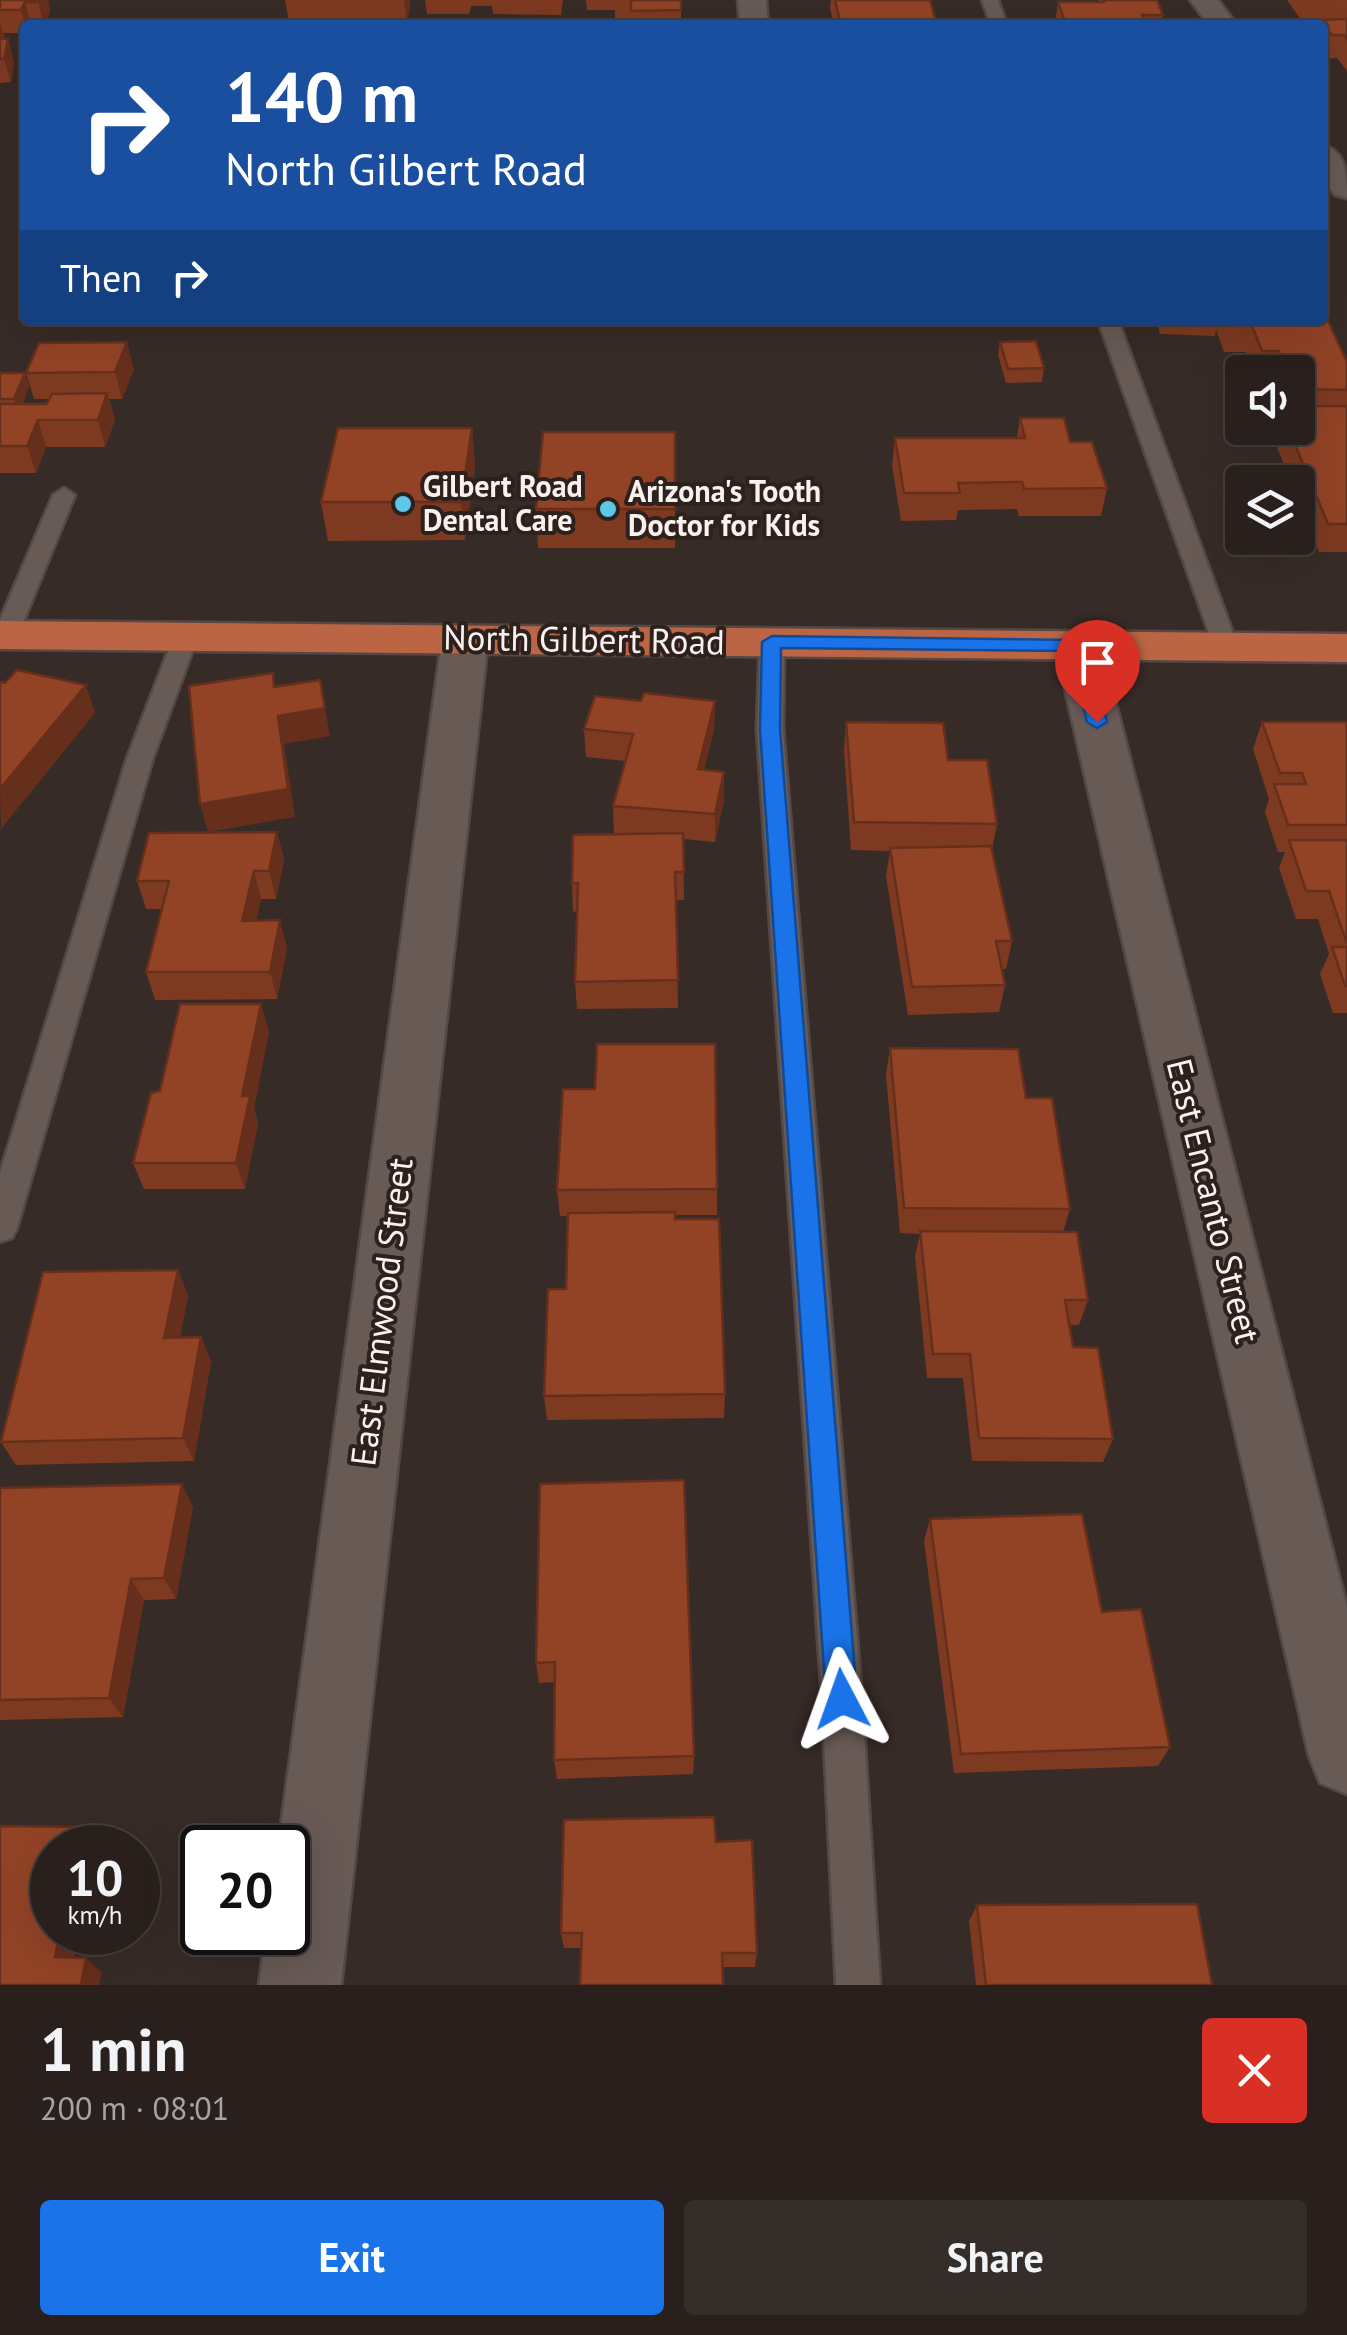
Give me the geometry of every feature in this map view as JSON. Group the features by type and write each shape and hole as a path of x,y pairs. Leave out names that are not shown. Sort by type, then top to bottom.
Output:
{"main road":[{"name":"North Gilbert Road","path":"3,634 1347,648"}],"street":[{"path":"1204,0 1220,20"},
{"path":"1328,162 1347,188"},
{"name":"East Elmwood Street","path":"300,1985 465,639"},
{"name":"East Encanto Street","path":"1078,646 1347,1756"}],"lane":[{"path":"1110,325 1226,647"},
{"path":"3,634 64,496"},
{"path":"0,1228 140,758 186,636"},
{"path":"772,642 770,729 842,1699 858,1985"}],"building":[{"path":"0,0 39,0 25,2 21,10 0,10"},
{"path":"631,0 681,0 681,10 631,11"},
{"path":"835,0 930,0 936,20 840,20"},
{"path":"1157,0 1163,15 1142,15 1144,20 1064,20 1058,2"},
{"path":"1347,19 1347,39 1344,35 1332,35 1328,20 1320,20"},
{"path":"0,39 8,39 4,59 0,59"},
{"path":"1328,321 1347,362 1347,390 1315,389 1315,355 1262,351 1252,326 1230,325 1328,325"},
{"path":"1036,341 1044,368 1008,369 1000,342"},
{"path":"127,342 115,372 26,373 39,343"},
{"path":"0,373 25,373 14,399 0,399"},
{"path":"107,393 98,420 38,420 27,446 0,446 0,404 47,404 52,394"},
{"path":"1315,406 1347,406 1347,524 1328,524 1315,493 1315,465 1303,465 1295,445 1315,445"},
{"path":"1020,418 1064,418 1070,442 1092,442 1107,488 1024,489 1022,482 958,483 960,493 904,493 895,438 1025,438"},
{"path":"338,428 472,428 461,502 321,502"},
{"path":"543,432 675,432 675,509 536,509"},
{"path":"17,670 86,685 0,789 0,682 5,683"},
{"path":"273,673 274,687 320,680 325,708 278,716 288,789 200,804 189,686"},
{"path":"644,693 715,701 698,769 724,772 715,814 613,806 633,734 584,729 595,696 641,701"},
{"path":"846,722 943,723 948,760 987,760 997,824 854,822"},
{"path":"1262,722 1347,722 1347,825 1288,825 1274,784 1306,784 1302,773 1280,773"},
{"path":"277,832 269,871 254,871 242,921 280,920 270,972 146,972 169,881 137,881 149,833"},
{"path":"683,833 684,872 675,872 678,980 575,982 578,883 572,884 573,835"},
{"path":"1289,840 1347,840 1347,944 1329,891 1306,891"},
{"path":"991,846 1012,941 996,941 1005,985 912,987 890,848"},
{"path":"1332,947 1347,947 1347,986 1345,986"},
{"path":"180,1004 261,1004 242,1096 250,1096 236,1163 133,1163 151,1093 160,1091"},
{"path":"597,1044 715,1044 717,1189 557,1190 563,1089 595,1089"},
{"path":"890,1048 1018,1049 1026,1098 1052,1098 1070,1209 904,1208"},
{"path":"675,1212 675,1219 719,1219 725,1394 544,1396 548,1289 566,1289 568,1213"},
{"path":"920,1231 1077,1232 1088,1300 1065,1300 1073,1347 1098,1348 1113,1439 979,1438 970,1354 933,1354"},
{"path":"178,1270 164,1338 201,1337 183,1438 1,1442 43,1272"},
{"path":"684,1480 694,1756 554,1760 555,1662 536,1663 540,1484"},
{"path":"182,1484 164,1578 131,1579 109,1698 0,1700 0,1488"},
{"path":"1082,1514 1102,1612 1141,1609 1170,1747 961,1754 930,1519"},
{"path":"714,1817 716,1842 752,1840 757,1953 722,1953 723,1985 580,1985 582,1933 561,1933 564,1820"},
{"path":"0,1826 30,1826 30,1955 86,1958 81,1985 0,1985"},
{"path":"1197,1904 1212,1985 986,1985 977,1905"}],"place":[{"name":"Gilbert Road Dental Care","path":"403,504"},
{"name":"Arizona's Tooth Doctor for Kids","path":"608,509"}],"route":[{"path":"842,1699 770,729 772,642 1078,646 1097,722"}]}
